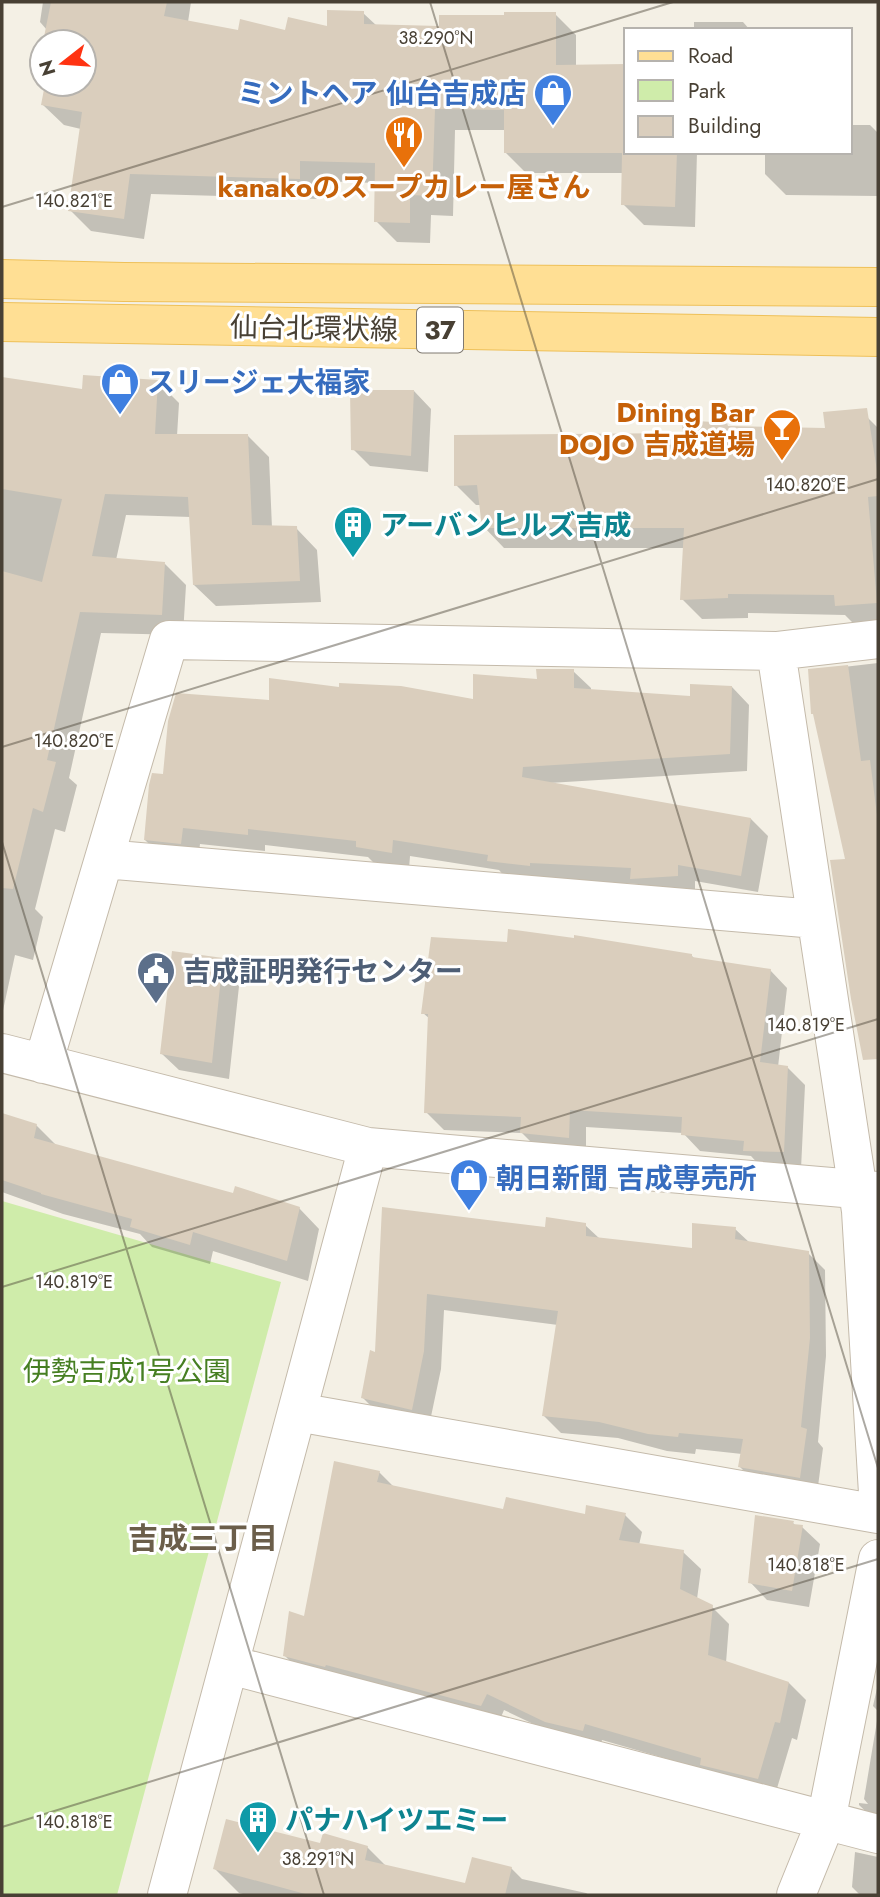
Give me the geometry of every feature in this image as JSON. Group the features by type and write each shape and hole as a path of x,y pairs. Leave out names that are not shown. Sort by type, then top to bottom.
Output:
{"main road":[{"name":"仙台北環状線","path":"2,279 878,287"},
{"name":"仙台北環状線","path":"2,322 878,337"}],"street":[{"path":"43,1064 169,640 776,651 878,639"},
{"path":"776,651 816,919 868,1190 861,1211 878,1493"},
{"path":"104,859 816,919"},
{"path":"2,1053 368,1147 868,1190"},
{"path":"170,1895 368,1147"},
{"path":"297,1412 878,1514"},
{"path":"796,1895 826,1821 878,1559"},
{"path":"230,1665 878,1834"}],"green space":[{"name":"伊勢吉成1号公園","path":"2,1201 281,1282 117,1895 2,1895"}],"building":[{"path":"51,2 167,2 164,16 238,30 240,19 285,30 288,17 327,26 327,10 364,11 364,24 439,26 439,15 556,12 556,65 624,64 624,154 677,154 675,207 621,205 622,153 504,153 504,110 435,109 432,196 410,195 410,223 374,222 375,163 300,161 300,179 130,174 124,219 68,211 82,112 41,105 42,98 98,98 98,28 46,28"},
{"path":"83,375 158,380 155,434 248,434 252,525 297,526 300,581 193,585 188,497 105,494 92,556 165,562 162,615 80,612 47,760 56,762 43,812 33,808 13,889 2,888 2,571 42,582 62,499 2,489 2,377 82,389"},
{"path":"350,390 414,390 411,456 351,450"},
{"path":"867,408 878,477 878,496 868,497 877,603 835,606 834,595 728,594 728,598 680,600 684,528 482,528 477,485 454,486 454,435 682,433 683,420 727,423 728,426 825,428 823,412"},
{"path":"848,665 861,761 870,760 878,823 878,1059 863,1060 830,860 845,859 811,714 808,669"},
{"path":"536,669 574,669 574,688 690,696 690,684 732,686 730,754 523,767 522,777 751,818 741,876 678,865 678,876 630,879 631,868 530,863 530,866 487,861 488,855 393,840 392,853 356,847 356,841 248,829 248,835 183,828 181,844 144,840 149,785 152,773 163,774 168,721 176,693 269,700 269,678 339,687 339,683 401,686 473,699 473,674 537,679"},
{"path":"508,929 574,938 574,935 771,969 760,1062 788,1066 784,1152 743,1151 744,1141 681,1135 682,1117 570,1110 569,1138 520,1133 521,1117 424,1113 428,1014 421,1014 431,937 507,942"},
{"path":"172,951 223,958 212,1063 160,1054"},
{"path":"2,1113 37,1124 34,1138 233,1193 235,1186 300,1207 287,1261 193,1232 190,1245 130,1227 132,1219 41,1194 2,1180"},
{"path":"382,1207 545,1227 546,1217 586,1223 586,1236 692,1248 692,1223 736,1227 735,1239 809,1251 810,1338 801,1427 807,1429 800,1478 738,1467 743,1439 679,1433 678,1437 648,1434 599,1422 542,1416 558,1311 427,1294 424,1351 412,1410 361,1398 370,1350 375,1352"},
{"path":"334,1461 380,1471 377,1482 503,1509 506,1497 585,1514 586,1505 626,1513 619,1540 684,1550 680,1589 713,1605 708,1655 789,1682 780,1723 775,1722 758,1779 700,1765 701,1758 585,1724 583,1731 545,1722 487,1694 481,1706 283,1656 289,1611 304,1616"},
{"path":"755,1515 803,1525 792,1591 748,1583"},
{"path":"226,1819 320,1843 323,1833 368,1846 365,1860 465,1883 472,1857 512,1867 505,1895 309,1895 213,1869"}],"place":[{"name":"ミントヘア 仙台吉成店","path":"553,127"},
{"name":"kanakoのスープカレー屋さん","path":"404,169"},
{"name":"スリージェ大福家","path":"120,416"},
{"name":"Dining Bar DOJO 吉成道場","path":"782,462"},
{"name":"アーバンヒルズ吉成","path":"353,559"},
{"name":"吉成証明発行センター","path":"156,1005"},
{"name":"朝日新聞 吉成専売所","path":"469,1212"},
{"name":"パナハイツエミー","path":"258,1854"}],"district":[{"name":"吉成三丁目","path":"203,1539"}]}
